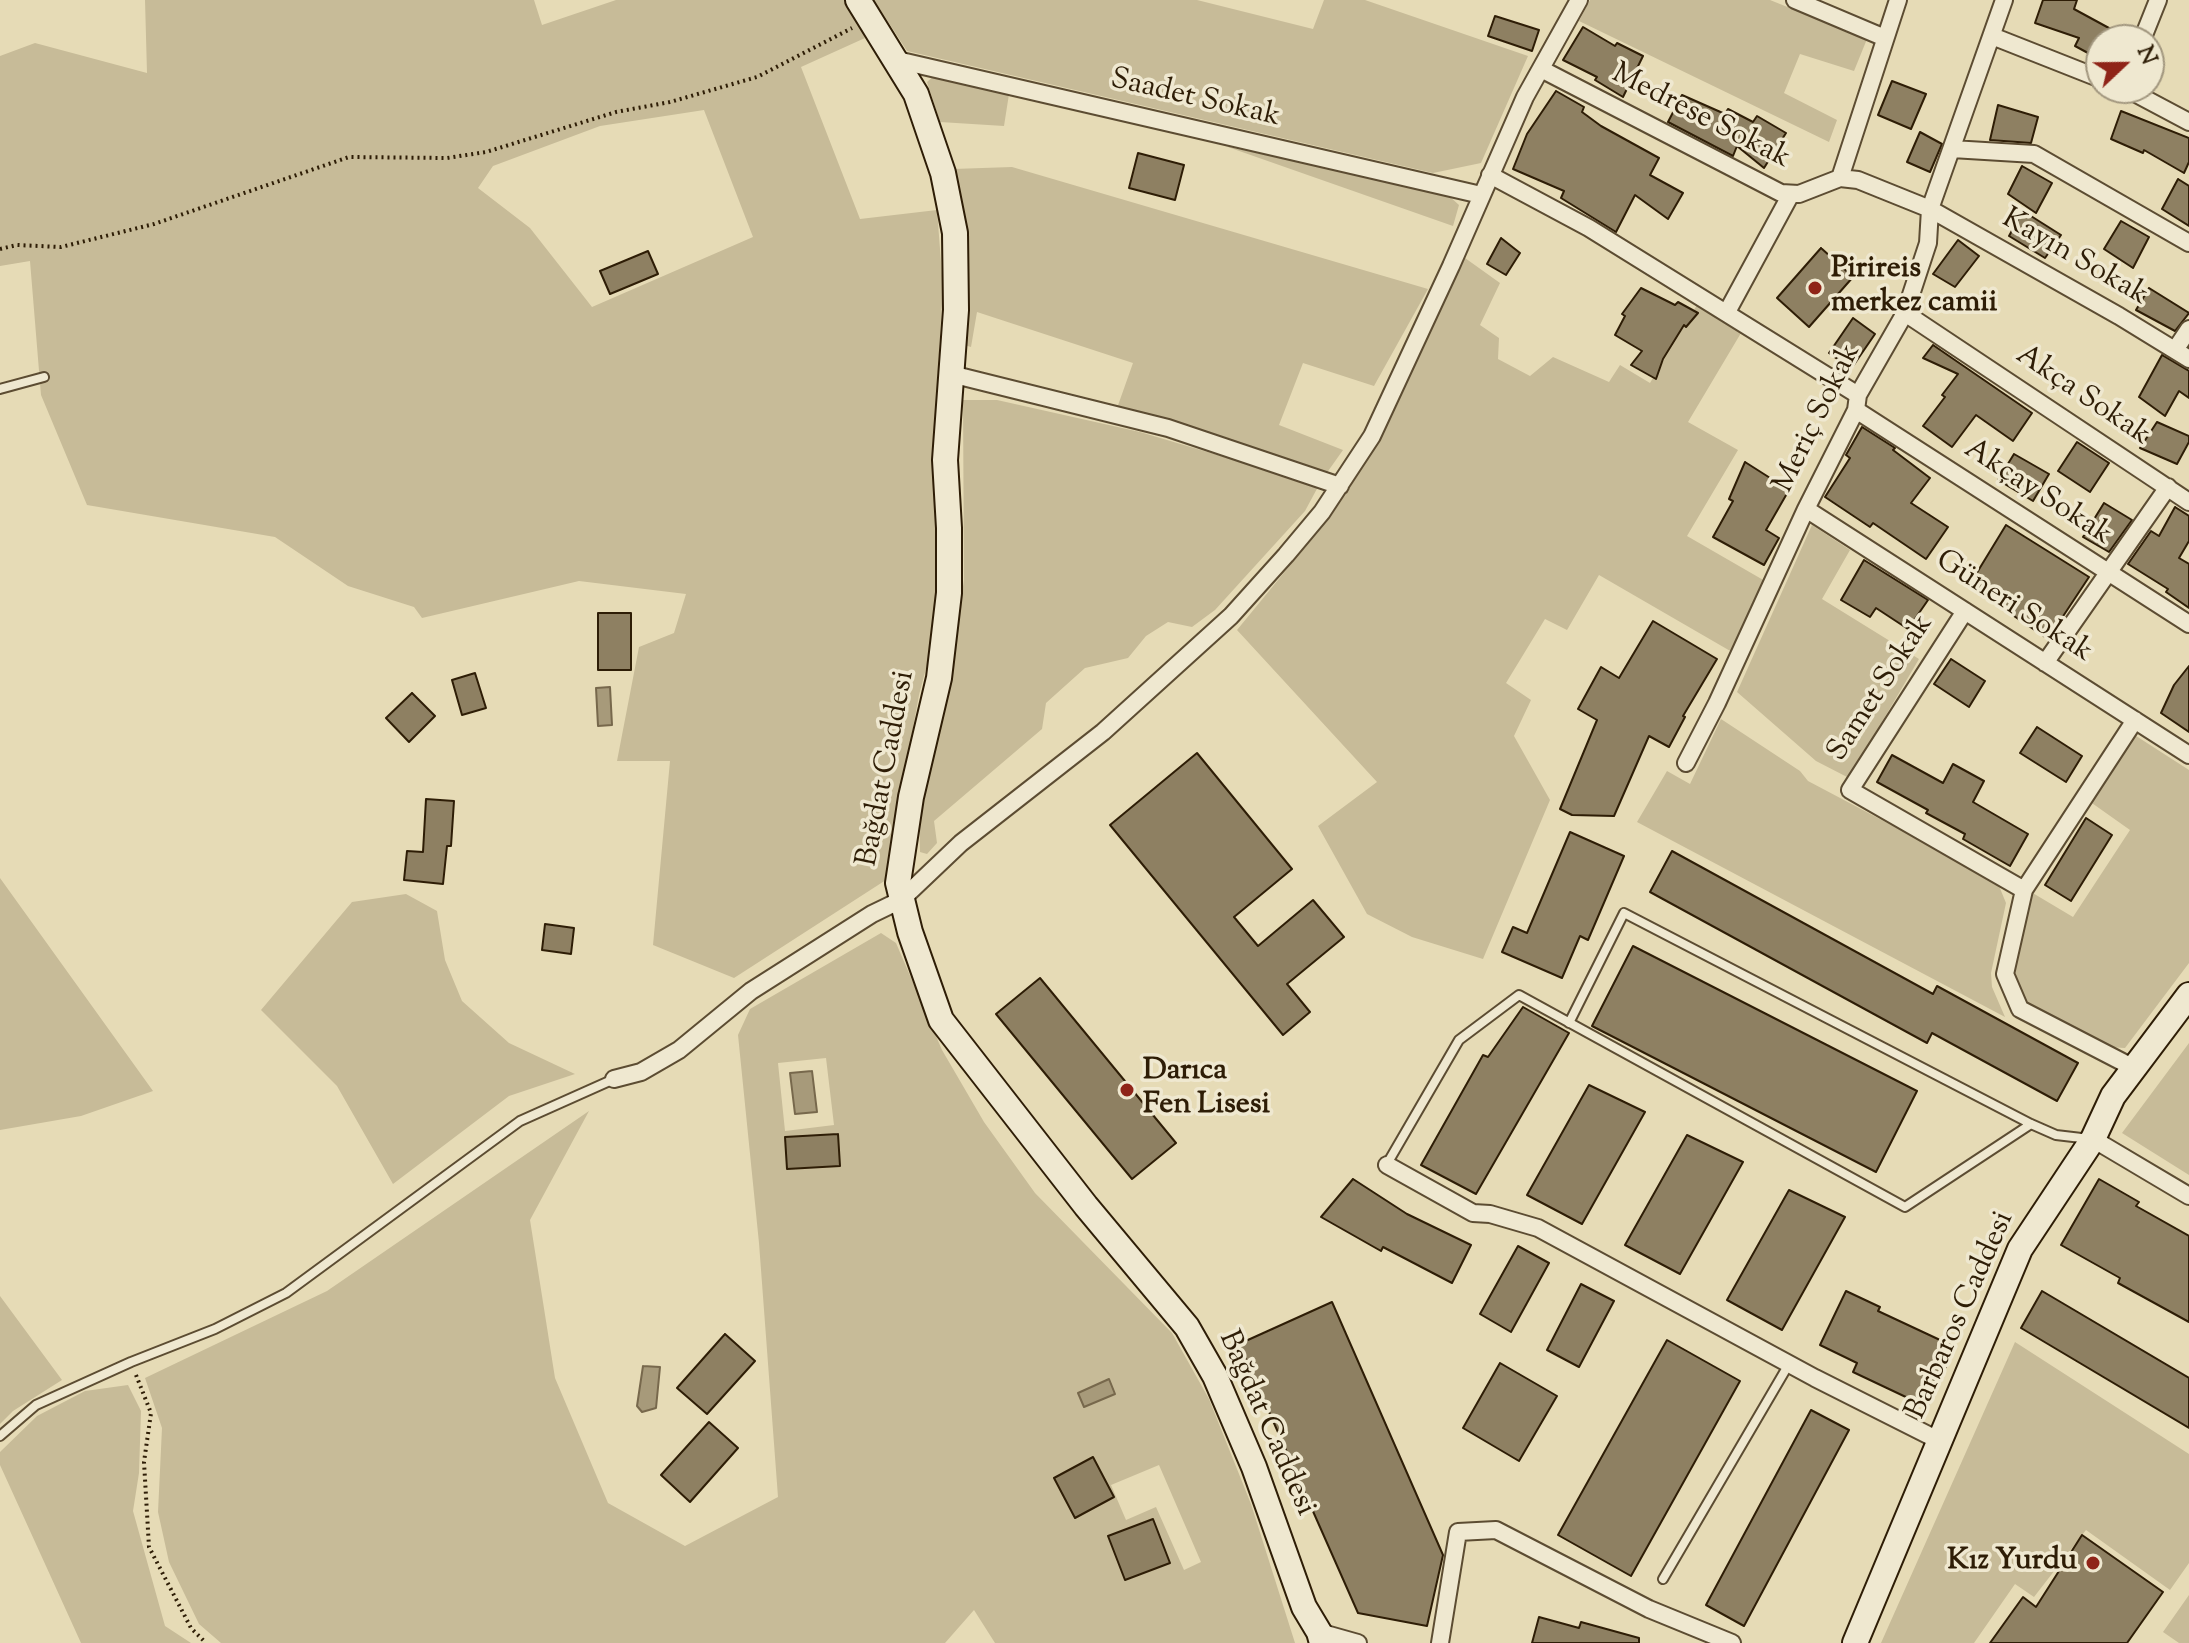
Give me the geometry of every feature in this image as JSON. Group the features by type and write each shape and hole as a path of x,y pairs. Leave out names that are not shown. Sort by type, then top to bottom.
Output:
{"street":[{"path":"614,1079 641,1072 679,1050 751,991 872,914 901,900 961,843 1103,732 1231,616 1286,555 1340,486 1372,436 1490,175 1541,69 1579,0"},
{"path":"1795,0 1885,38"},
{"path":"1840,178 1898,0"},
{"name":"Meriç Sokak","path":"1686,763 1857,402 1905,313 1928,243 1930,209 2004,0"},
{"path":"2148,24 2158,0"},
{"name":"Bağdat Caddesi","path":"864,9 916,94 943,173 955,233 956,310 945,460 949,593 939,678 909,811 898,883 901,900 941,1020 1086,1206 1187,1327 1215,1376 1248,1454 1304,1607 1320,1638"},
{"path":"1992,36 2085,73"},
{"name":"Saadet Sokak","path":"897,60 1481,195"},
{"name":"Medrese Sokak","path":"1541,69 1781,193 1799,194 1840,178"},
{"path":"2155,104 2189,122"},
{"path":"1952,149 2034,154 2189,243"},
{"path":"1490,175 1589,228 1727,312 1857,402"},
{"name":"Kayın Sokak","path":"1840,178 1858,180 1930,209 2182,354"},
{"path":"1727,312 1791,194"},
{"name":"Akça Sokak","path":"1905,313 2189,502"},
{"path":"2182,354 2189,329"},
{"path":"951,374 1168,428 1340,486"},
{"name":"Akçay Sokak","path":"1857,402 2109,574 2189,624"},
{"path":"2045,663 2168,487"},
{"name":"Güneri Sokak","path":"1806,509 2189,755"},
{"name":"Samet Sokak","path":"1965,611 1850,790 2024,890"},
{"path":"2134,1068 2020,1009 2005,974 2024,890 2135,720"},
{"name":"Barbaros Caddesi","path":"1855,1643 2020,1249 2093,1139 2113,1096 2189,995"},
{"path":"2093,1139 2189,1196"},
{"path":"1387,1165 1473,1213 1490,1214 1538,1228 1789,1364 1940,1441"},
{"path":"1440,1643 1458,1532 1496,1530 1649,1609 1732,1643"},
{"path":"1320,1638 1358,1643"}],"lane":[{"path":"0,389 44,377"},
{"path":"1569,1023 1624,913 2031,1124 2056,1135 2093,1139"},
{"path":"1387,1165 1459,1040 1519,995 1905,1207 2031,1124"},
{"path":"0,1436 36,1405 131,1362 215,1329 286,1293 520,1121 614,1079"},
{"path":"1663,1579 1789,1364"}],"path":[{"path":"0,249 17,245 61,247 154,224 349,157 447,158 498,149 616,112 670,102 757,77 864,9"},
{"path":"131,1362 151,1413 144,1462 149,1547 191,1628 206,1643"}],"shaded area":[{"path":"145,0 534,0 542,25 616,0 844,0 854,13 865,38 801,67 860,219 937,210 943,288 933,454 941,562 939,619 919,695 889,859 889,878 734,978 653,945 670,761 617,761 639,647 674,633 686,594 579,581 422,618 414,607 348,586 275,537 87,505 41,395 30,261 0,266 0,56 35,43 147,73","holes":["704,110 753,237 592,307 530,228 478,188 493,166 600,126"]},
{"path":"874,0 1197,0 1313,29 1324,0 1365,0 1528,56 1481,163 1433,173 907,51"},
{"path":"1590,0 1770,0 1867,39 1854,71 1800,54 1784,93 1837,120 1829,142 1579,21"},
{"path":"935,75 1009,94 1004,126 940,122 927,82"},
{"path":"1225,146 1448,195 1459,205 1453,226"},
{"path":"1012,167 1428,289 1374,386 1303,363 1279,425 1343,450 1326,474 1116,411 1133,363 977,312 971,347 964,345 969,263 961,194 953,169"},
{"path":"1465,258 1500,283 1480,325 1499,338 1498,359 1530,376 1553,357 1609,382 1620,365 1650,383 1697,305 1741,333 1688,422 1738,450 1687,536 1765,581 1732,652 1599,575 1567,630 1545,619 1506,683 1531,700 1514,736 1550,800 1483,959 1412,937 1367,914 1318,826 1377,782 1237,630 1333,513 1379,438"},
{"path":"963,400 997,400 1140,432 1319,485 1305,511 1215,610 1192,627 1168,622 1146,636 1128,658 1085,668 1046,703 1042,729 934,821 937,843 927,854 920,852 919,813 946,694 964,580"},
{"path":"1812,525 1850,550 1822,599 1919,659 1849,778 1816,761 1737,692"},
{"path":"610,687 612,725 598,726 596,688"},
{"path":"1721,719 1800,771 1808,781 1997,881 2006,903 1991,973 1992,987 2005,1017 1637,822 1667,771 1690,784"},
{"path":"2133,734 2189,770 2189,963 2125,1048 2107,1047 2024,1001 2013,978 2031,892 2073,917 2130,830 2089,801"},
{"path":"0,878 153,1091 81,1116 0,1130"},
{"path":"406,894 437,911 445,960 462,1001 509,1043 575,1074 509,1096 393,1184 337,1086 261,1010 352,902"},
{"path":"881,933 896,943 942,1050 984,1122 1035,1193 1172,1333 1209,1399 1251,1504 1295,1643 995,1643 974,1610 945,1643 221,1643 199,1624 169,1562 158,1512 162,1428 145,1378 327,1291 589,1111 530,1220 555,1378 608,1503 685,1546 778,1497 759,1243 738,1035 750,1009","holes":["826,1058 834,1125 785,1131 778,1063","1159,1465 1201,1562 1184,1570 1156,1507 1126,1520 1111,1485"]},
{"path":"2189,1043 2189,1175 2122,1133"},
{"path":"812,1071 817,1112 795,1114 790,1073"},
{"path":"0,1296 62,1380 13,1411 0,1424"},
{"path":"2015,1342 2189,1454 2189,1563 2170,1590 2086,1530 2034,1597 2015,1584 1974,1643 1881,1643"},
{"path":"643,1366 660,1367 656,1408 642,1412 637,1406"},
{"path":"1109,1379 1115,1394 1084,1407 1078,1393"},
{"path":"128,1385 141,1411 139,1473 133,1511 165,1626 191,1643 81,1643 0,1465 0,1452 37,1416 85,1391"},
{"path":"2189,1595 2189,1643 2179,1643 2163,1632"}],"building":[{"path":"2043,0 2077,0 2074,9 2102,24 2085,24 2085,51 2075,46 2079,38 2035,23"},
{"path":"1495,16 1539,30 1532,51 1488,36"},
{"path":"1583,27 1615,46 1617,43 1643,56 1623,97 1595,80 1597,77 1563,60"},
{"path":"1892,81 1926,94 1911,129 1878,115"},
{"path":"1556,91 1584,107 1582,112 1601,126 1659,158 1650,175 1683,193 1668,219 1635,195 1616,232 1561,198 1564,191 1513,169 1527,134"},
{"path":"1682,95 1725,114 1728,109 1753,122 1757,116 1786,133 1764,168 1737,146 1733,156 1668,122"},
{"path":"1998,105 2038,117 2031,143 1990,140"},
{"path":"2121,111 2189,138 2189,162 2184,173 2144,150 2143,153 2111,139"},
{"path":"1920,132 1942,144 1930,172 1907,162"},
{"path":"1138,153 1184,165 1175,200 1129,188"},
{"path":"2022,166 2052,183 2036,213 2008,194"},
{"path":"2178,179 2189,186 2189,226 2162,209"},
{"path":"2023,211 2061,235 2045,258 2009,236"},
{"path":"2121,221 2149,237 2133,268 2104,249"},
{"path":"1501,238 1520,253 1506,275 1487,264"},
{"path":"1958,240 1979,256 1955,287 1933,274"},
{"name":"Pirireis merkez camii","path":"1821,248 1853,277 1809,327 1777,298"},
{"path":"648,251 658,274 610,294 600,271"},
{"path":"1641,288 1698,313 1686,327 1684,325 1663,359 1656,379 1631,365 1642,351 1615,335 1625,316 1622,314"},
{"path":"2149,288 2189,313 2175,331 2136,310"},
{"path":"1853,318 1875,334 1851,369 1829,353"},
{"path":"1933,345 2032,413 2013,441 1976,415 1952,447 1923,426 1958,374 1923,358"},
{"path":"2162,355 2189,371 2189,398 2179,391 2165,416 2139,397"},
{"path":"2157,422 2189,436 2177,464 2140,448"},
{"path":"1862,427 1895,448 1893,450 1930,478 1911,503 1948,527 1926,559 1873,523 1870,527 1825,497 1850,458 1846,455"},
{"path":"2077,442 2109,463 2090,492 2058,471"},
{"path":"2014,454 2049,474 2033,501 1998,480"},
{"path":"1745,462 1789,490 1766,530 1779,538 1764,565 1713,537 1733,501 1729,499"},
{"path":"2104,503 2132,520 2109,552 2083,537"},
{"path":"2175,507 2189,516 2189,541 2179,558 2189,564 2189,608 2166,592 2168,589 2128,564 2151,531 2159,536"},
{"path":"2006,525 2089,577 2048,639 1970,584"},
{"path":"1864,560 1928,600 1908,629 1876,608 1870,617 1841,600"},
{"path":"598,613 631,613 631,670 598,670"},
{"path":"1653,621 1717,659 1683,716 1669,747 1649,736 1614,816 1572,815 1560,809 1597,720 1578,709 1601,667 1619,678"},
{"path":"1951,659 1985,681 1969,707 1934,684"},
{"path":"2189,666 2189,732 2161,713 2174,685"},
{"path":"475,673 486,708 462,715 452,680"},
{"path":"412,693 435,716 409,742 386,718"},
{"path":"2037,727 2082,756 2066,782 2020,753"},
{"path":"1197,753 1292,869 1234,917 1258,946 1313,900 1344,937 1287,984 1310,1012 1283,1035 1110,825"},
{"path":"1892,755 1943,783 1953,764 1984,781 1973,802 2028,834 2010,866 1963,839 1965,834 1926,813 1928,810 1877,782"},
{"path":"426,799 454,801 451,846 447,846 443,884 404,880 407,851 423,852"},
{"path":"2086,818 2112,835 2071,901 2045,885"},
{"path":"1570,832 1624,856 1588,940 1580,936 1562,978 1502,952 1513,927 1527,933"},
{"path":"1672,851 1933,994 1937,986 2078,1063 2057,1101 1932,1033 1927,1043 1650,892"},
{"path":"545,924 574,928 571,954 542,950"},
{"path":"1633,946 1917,1091 1876,1172 1592,1026"},
{"path":"1040,978 1176,1143 1132,1179 996,1014"},
{"path":"1523,1007 1569,1033 1476,1194 1421,1165 1483,1055 1488,1057"},
{"path":"1589,1085 1645,1112 1582,1224 1527,1195"},
{"path":"838,1134 840,1166 787,1169 785,1137"},
{"path":"1687,1135 1743,1162 1680,1274 1625,1245"},
{"path":"1353,1179 1407,1214 1471,1245 1452,1283 1383,1247 1381,1251 1321,1217"},
{"path":"2099,1179 2139,1202 2136,1206 2189,1236 2189,1322 2118,1283 2120,1278 2061,1245"},
{"path":"1789,1190 1845,1217 1782,1330 1727,1300"},
{"path":"1518,1246 1549,1263 1511,1332 1480,1314"},
{"path":"1581,1284 1614,1301 1579,1367 1547,1350"},
{"path":"1846,1291 1880,1307 1878,1311 1955,1347 1927,1407 1853,1372 1857,1363 1820,1345"},
{"path":"2042,1291 2189,1378 2189,1428 2021,1328"},
{"path":"1332,1302 1443,1555 1427,1626 1358,1613 1239,1344"},
{"path":"725,1334 755,1361 707,1414 677,1388"},
{"path":"1667,1340 1740,1381 1631,1576 1558,1535"},
{"path":"1500,1363 1557,1396 1519,1461 1463,1428"},
{"path":"1811,1410 1849,1430 1744,1626 1706,1605"},
{"path":"709,1422 738,1448 690,1502 661,1475"},
{"path":"1093,1457 1114,1497 1075,1518 1054,1478"},
{"path":"1153,1519 1170,1563 1125,1580 1108,1536"},
{"name":"Kız Yurdu","path":"2082,1535 2163,1592 2127,1643 1990,1643 2023,1597 2036,1607"},
{"path":"1539,1617 1579,1628 1581,1622 1639,1638 1639,1643 1532,1643"}],"place":[{"name":"Pirireis merkez camii","path":"1815,288"},
{"name":"Darıca Fen Lisesi","path":"1127,1090"},
{"name":"Kız Yurdu","path":"2093,1563"}]}
